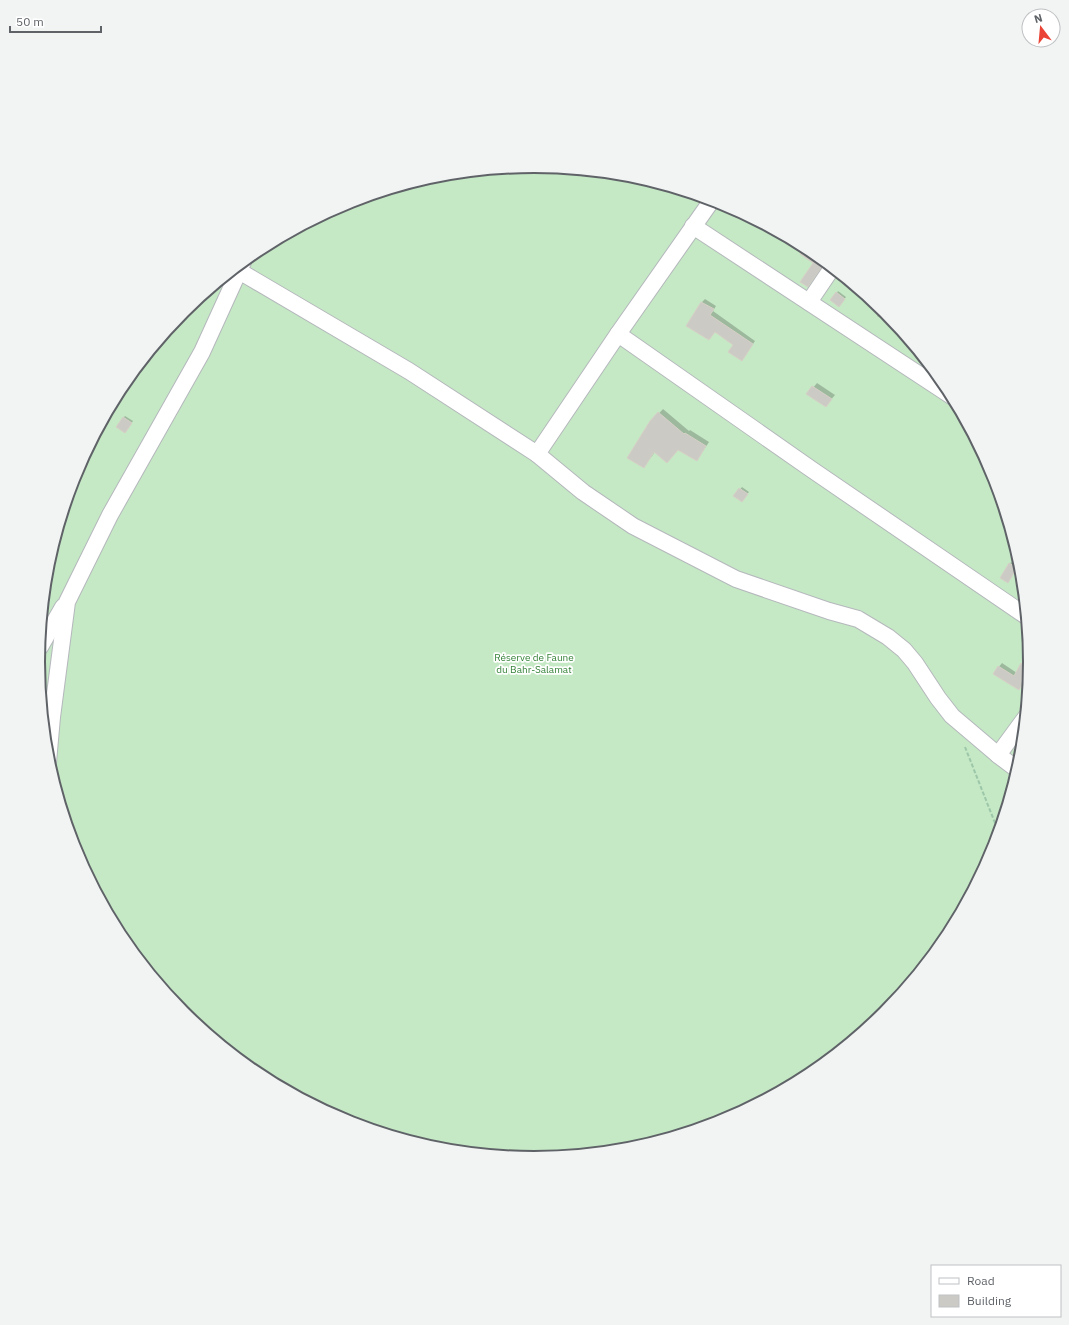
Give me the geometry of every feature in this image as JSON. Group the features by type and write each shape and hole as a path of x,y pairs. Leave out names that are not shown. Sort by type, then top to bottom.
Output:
{"street":[{"path":"537,454 618,334 708,205"},
{"path":"693,226 935,382"},
{"path":"244,269 408,371 537,454 583,492 633,526 736,579 829,611 858,619 888,637 904,650 915,663 952,716 1013,766"},
{"path":"809,302 829,272"},
{"path":"46,637 67,602 110,515 202,352 238,273"},
{"path":"618,334 811,469 1021,613"},
{"path":"50,735 67,602"},
{"path":"998,755 1020,725"}],"path":[{"path":"963,742 996,825"}],"green space":[{"name":"Réserve de Faune du Bahr-Salamat","path":"534,173 567,174 630,182 661,190 722,210 751,223 806,255 832,274 881,316 903,340 942,391 958,418 974,446 998,505 1015,567 1020,599 1024,662 1023,695 1015,758 1007,789 987,850 974,879 942,934 923,960 881,1009 857,1031 806,1070 779,1086 751,1102 692,1126 630,1143 598,1148 567,1151 502,1151 439,1143 408,1135 347,1115 318,1102 263,1070 237,1051 188,1009 166,985 127,934 111,907 95,879 71,820 54,758 49,726 46,695 46,630 54,567 62,536 82,475 95,446 127,391 146,365 188,316 212,294 263,255 290,239 318,223 377,199 439,182 471,177"}],"building":[{"path":"801,252 822,267 808,287 800,282 813,263 800,254"},
{"path":"836,292 845,299 839,307 830,300"},
{"path":"701,302 714,309 710,315 753,344 742,361 728,352 733,345 715,332 709,340 686,326"},
{"path":"812,386 832,399 826,407 806,394"},
{"path":"658,412 684,434 685,433 706,446 697,461 678,450 667,463 654,452 644,468 627,458 650,421"},
{"path":"123,417 132,423 125,433 116,427"},
{"path":"739,488 748,494 742,502 733,496"},
{"path":"1009,563 1015,567 1016,570 1008,583 1000,578"},
{"path":"1021,663 1024,665 1023,683 1019,690 993,674 998,666 1014,676"}]}
